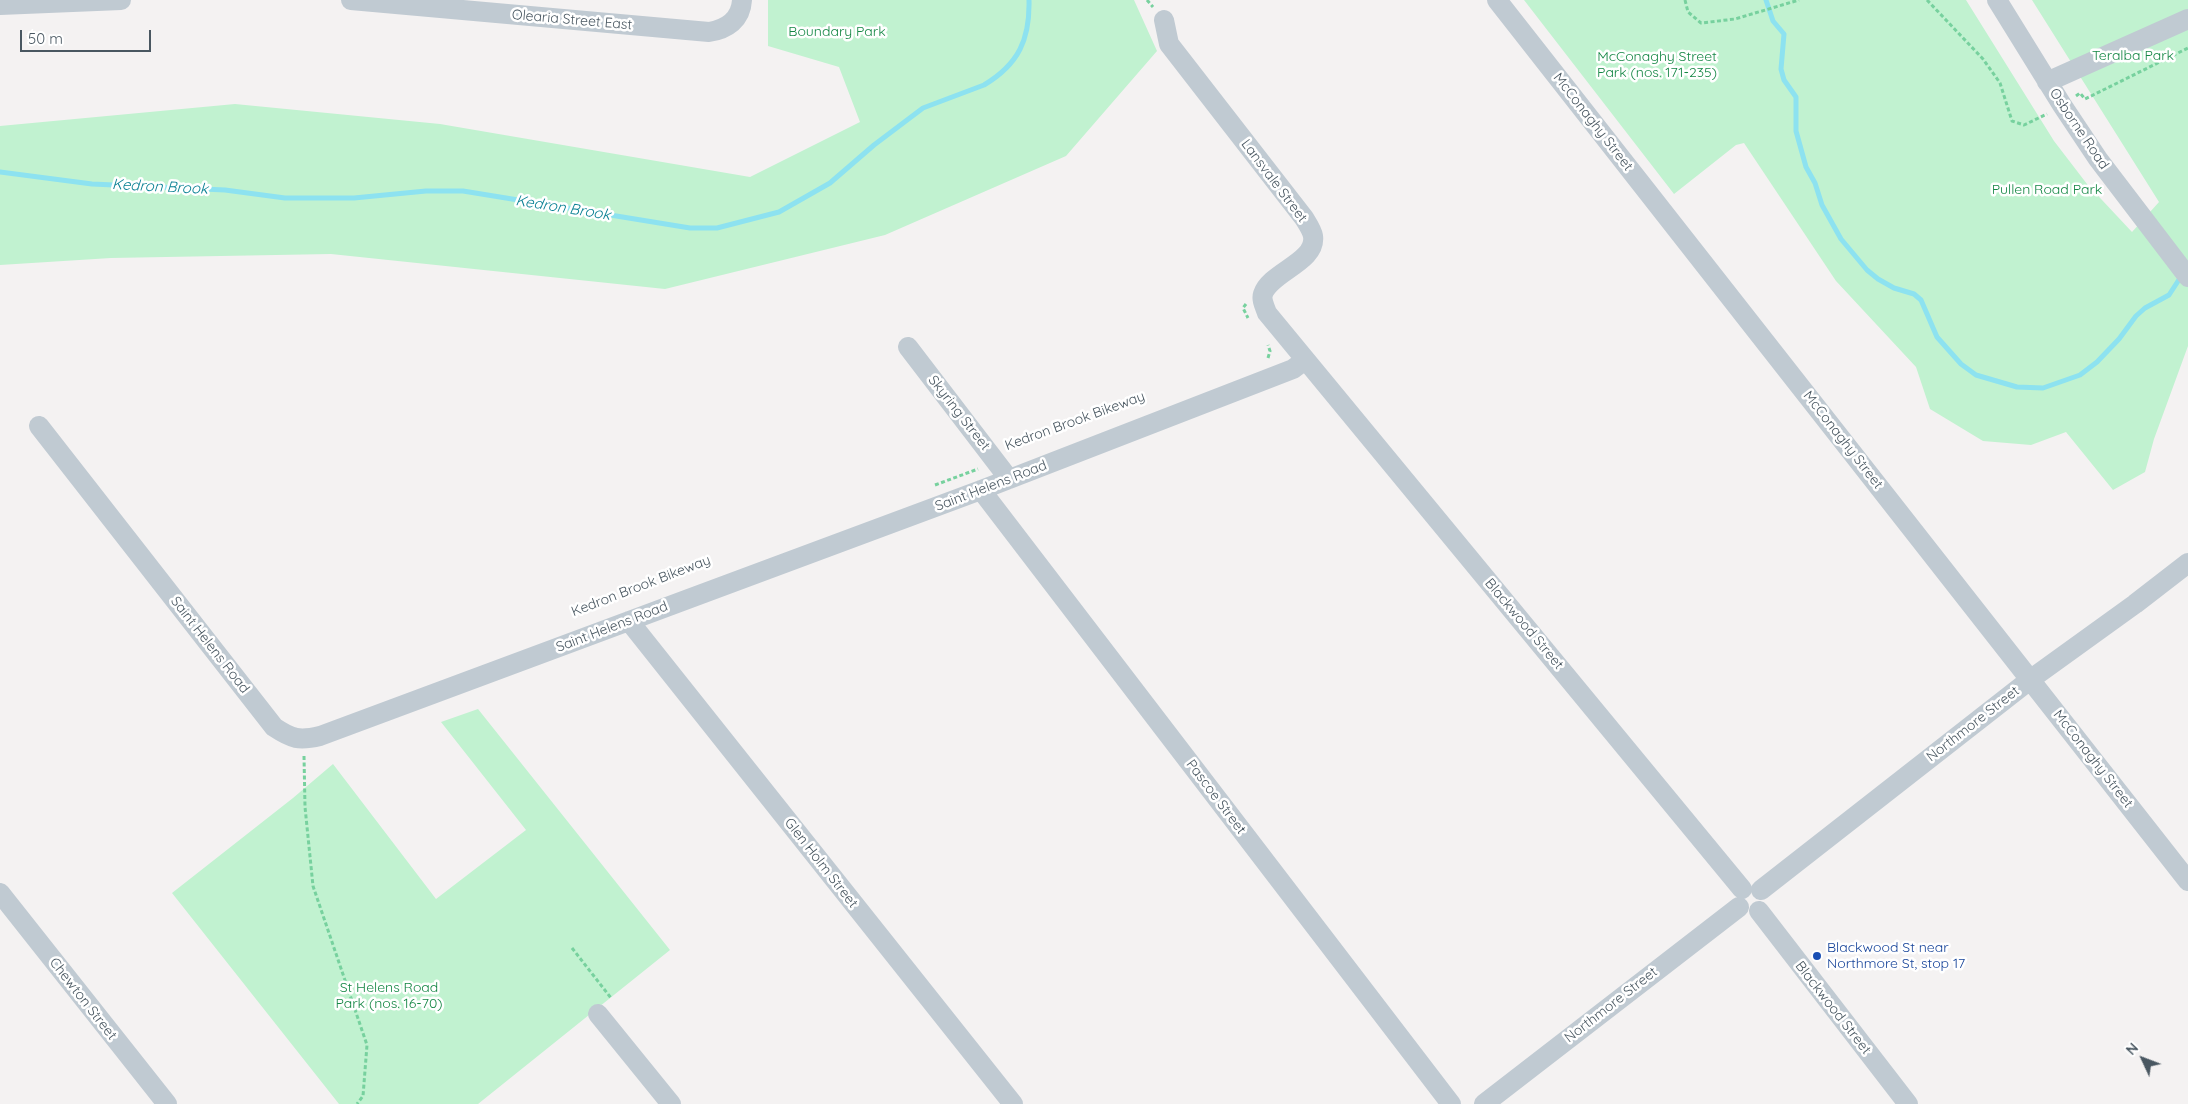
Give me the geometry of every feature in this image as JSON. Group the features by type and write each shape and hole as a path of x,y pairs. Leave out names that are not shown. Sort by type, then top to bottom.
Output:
{"street":[{"path":"0,5 121,0"},
{"name":"Olearia Street East","path":"351,0 709,32 722,30 732,23 739,13 742,0"},
{"name":"McConaghy Street","path":"1497,0 2188,881"},
{"name":"Osborne Road","path":"1996,0 2098,159 2188,277"},
{"path":"2047,82 2188,19"},
{"name":"Lansvale Street","path":"1164,20 1169,44 1304,218 1313,235 1313,245 1308,253 1269,286 1263,294"},
{"path":"1263,294 1263,304 1267,313 1305,360"},
{"name":"Skyring Street","path":"908,347 1009,478"},
{"name":"Saint Helens Road","path":"38,426 274,727 288,736 303,740 320,736 981,490 1293,369 1305,360"},
{"name":"Blackwood Street","path":"1305,360 1748,895 1747,913 1755,914 1759,911 1908,1104"},
{"name":"Pascoe Street","path":"981,490 1451,1104"},
{"name":"Northmore Street","path":"1484,1104 1748,895 2031,679 2188,563"},
{"name":"Glen Holm Street","path":"629,621 1012,1104"},
{"name":"Chewton Street","path":"0,893 166,1104"},
{"path":"598,1014 671,1104"}],"path":[{"path":"1685,0 1688,12 1701,23 1735,19 1799,0"},
{"path":"1927,0 1983,59 2006,96 2012,121 2024,125 2036,121 2047,114"},
{"path":"2076,95 2080,93 2085,100 2188,48"},
{"path":"1249,319 1243,308 1263,294"},
{"path":"1262,364 1269,357 1270,351 1264,339"},
{"name":"Kedron Brook Bikeway","path":"933,486 997,461"},
{"path":"303,740 305,807 313,886 367,1045 363,1096 356,1104"},
{"path":"572,948 611,998"}],"green space":[{"name":"Boundary Park","path":"768,0 1134,0 1157,51 1066,156 885,235 665,289 331,254 111,258 0,265 0,126 235,104 440,124 750,177 860,122 839,67 768,46"},
{"path":"1524,0 1966,0 2054,141 2087,184 2132,232 2159,202 2032,0 2188,0 2188,346 2154,439 2145,472 2113,490 2066,432 2031,445 1983,441 1930,409 1916,367 1836,281 1744,143 1736,145 1674,194"},
{"name":"St Helens Road Park (nos. 16-70)","path":"478,709 670,950 478,1104 339,1104 172,893 293,798 333,764 436,899 526,830 441,722"}],"waterway":[{"name":"Kedron Brook","path":"0,172 92,184 225,190 285,198 354,198 426,191 463,191 690,228 717,228 779,212 830,183 874,145 923,108 984,85 996,77 1014,59 1020,49 1027,27 1029,0"},
{"name":"Kedron Brook","path":"1766,0 1773,21 1784,34 1781,69 1784,80 1796,97 1796,131 1806,167 1815,183 1822,205 1841,239 1867,270 1878,279 1894,288 1914,294 1921,300 1937,337 1961,364 1976,375 2017,387 2043,388 2080,375 2097,362 2119,339 2136,316 2145,308 2169,295 2182,275"}],"place":[{"name":"Blackwood St near Northmore St, stop 17","path":"1817,956"}],"park label":[{"name":"Teralba Park","path":"2133,56"},
{"name":"McConaghy Street Park (nos. 171-235)","path":"1657,66"},
{"name":"Pullen Road Park","path":"2047,190"}]}
